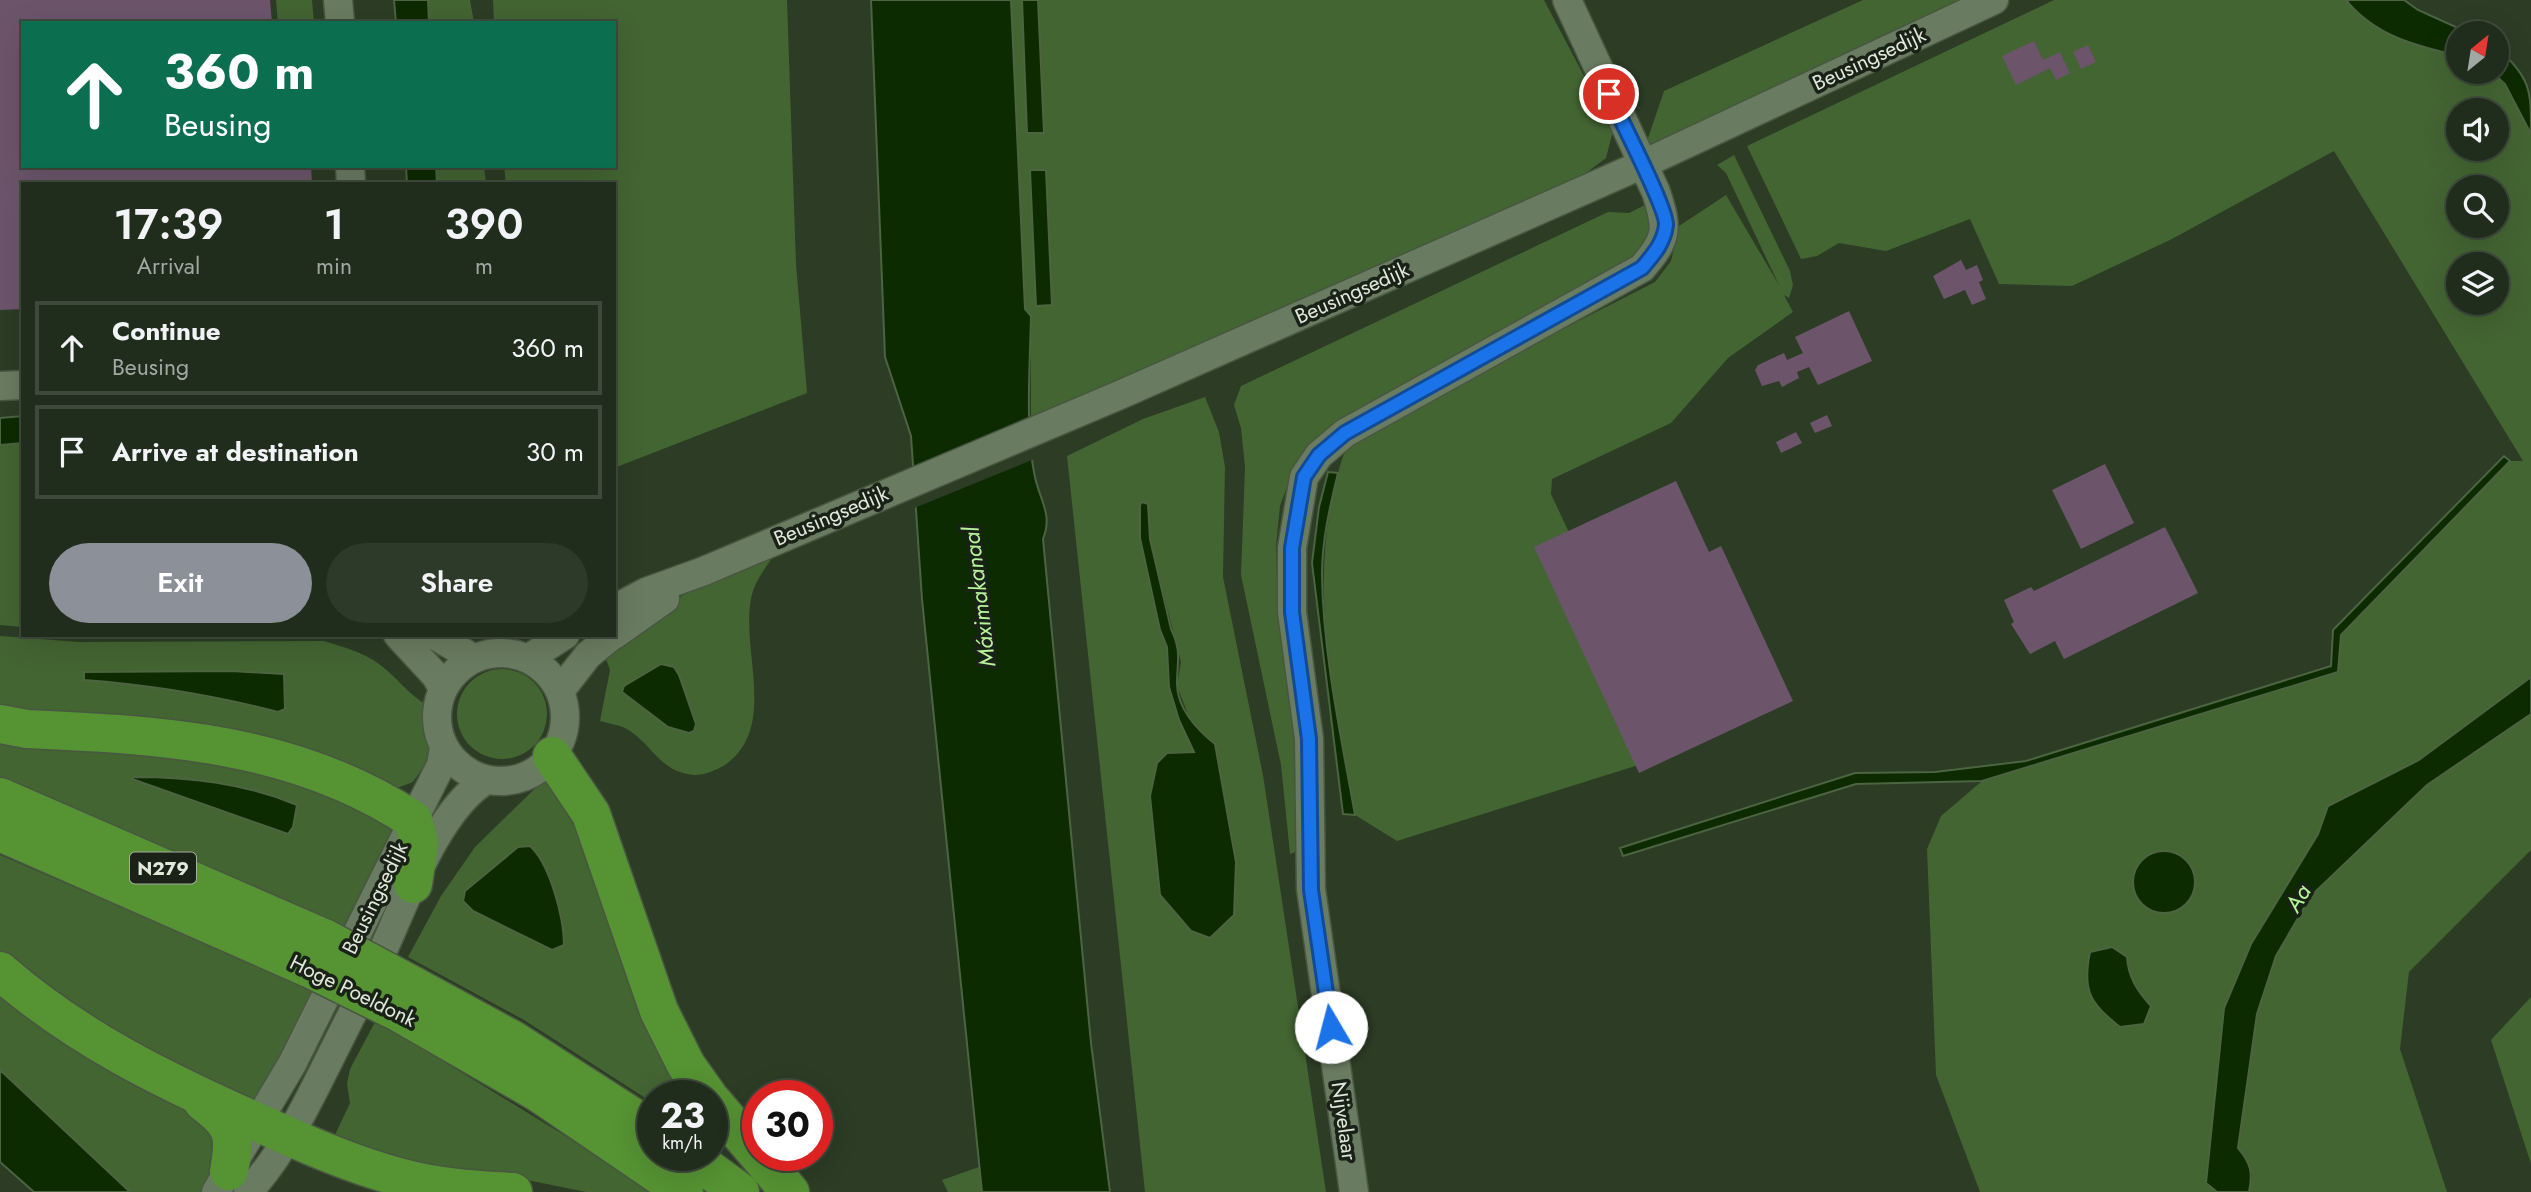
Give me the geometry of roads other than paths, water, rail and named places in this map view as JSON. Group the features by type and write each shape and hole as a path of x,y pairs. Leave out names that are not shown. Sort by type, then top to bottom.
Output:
{"highway":[{"path":"0,724 27,729 161,736 253,751 302,767 383,802 413,820 419,843 413,884"},
{"path":"552,756 591,814 659,1010 686,1065 697,1080"},
{"name":"Hoge Poeldonk","path":"0,797 405,998 523,1046 637,1120"},
{"name":"Hoge Poeldonk","path":"0,832 319,954"},
{"path":"0,971 90,1039 195,1097 408,1180 513,1192"},
{"name":"Hoge Poeldonk","path":"405,998 684,1192"},
{"path":"195,1097 228,1125 234,1146 231,1185"},
{"path":"728,1120 790,1192"},
{"path":"711,1171 740,1192"}],"street":[{"path":"338,0 340,21"},
{"path":"1567,0 1641,165"},
{"name":"Beusingsedijk","path":"616,608 646,592 1122,394 1641,165 1994,0"},
{"name":"Nijvelaar","path":"1354,1192 1311,890 1309,739 1292,612 1292,548 1304,477 1319,455 1345,433 1642,268 1657,250 1666,222 1656,192 1641,165"},
{"path":"0,386 21,385"},
{"name":"Beusingsedijk","path":"616,634 704,570"},
{"path":"400,637 435,675 443,688"},
{"path":"437,637 473,658"},
{"path":"529,658 562,637"},
{"name":"Beusingsedijk","path":"561,691 588,655 611,637"},
{"path":"507,652 529,658 552,676 561,691 565,725 552,756 539,769 523,777 505,781 486,779 469,773 455,762 444,747 437,728 437,708 443,688 450,676 473,658 507,652"},
{"name":"Beusingsedijk","path":"274,1130 292,1064 441,765 444,747"},
{"name":"Beusingsedijk","path":"231,1185 274,1130 375,969 413,884 462,799 486,779"}],"water":[{"path":"394,0 428,0 429,21 396,21"},
{"name":"Máximakanaal","path":"871,0 1011,0 1025,309 1031,316 1030,440 1035,477 1047,522 1043,539 1091,1043 1110,1192 982,1192 922,599 911,436 885,357"},
{"path":"1022,0 1038,0 1044,133 1027,133"},
{"path":"2346,0 2404,0 2418,10 2446,23 2446,53 2397,38 2370,23"},
{"path":"2510,61 2527,86 2531,134 2505,84 2510,84"},
{"path":"406,168 436,168 437,182 407,182"},
{"path":"1030,170 1046,170 1052,305 1036,306"},
{"path":"21,416 21,443 0,445 0,418"},
{"path":"2504,456 2510,461 2341,635 2338,672 1982,781 1856,784 1623,856 1620,848 1855,773 1935,772 2026,761 2331,666 2333,630"},
{"path":"1328,472 1338,473 1323,549 1323,604 1334,695 1355,815 1343,814 1312,563 1319,507"},
{"path":"1142,502 1148,504 1150,539 1177,644 1180,702 1189,718 1215,744 1236,862 1234,915 1210,938 1191,931 1160,895 1150,796 1157,763 1167,753 1194,752 1179,720 1169,687 1167,647 1160,630 1140,538"},
{"path":"661,664 674,667 679,675 696,724 694,731 689,733 668,727 622,692 624,686"},
{"path":"231,671 284,674 285,709 278,712 182,692 84,680 84,672"},
{"name":"Aa","path":"2531,677 2531,714 2427,785 2311,896 2276,956 2257,1014 2238,1148 2250,1168 2249,1192 2217,1192 2206,1183 2224,1008 2251,944 2318,834 2328,806 2419,760"},
{"path":"132,779 217,783 277,797 297,805 293,827 288,834"},
{"path":"530,846 550,878 562,921 564,945 552,950 473,911 463,901 465,891 518,847"},
{"path":"2164,851 2176,853 2186,860 2193,870 2193,894 2186,904 2176,911 2164,913 2152,911 2142,904 2135,894 2133,882 2135,870 2142,860 2152,853"},
{"path":"2112,947 2127,957 2134,984 2151,1006 2144,1024 2120,1027 2102,1011 2091,995 2087,977 2090,952"},
{"path":"0,1070 130,1192 34,1192 0,1162"}]}
